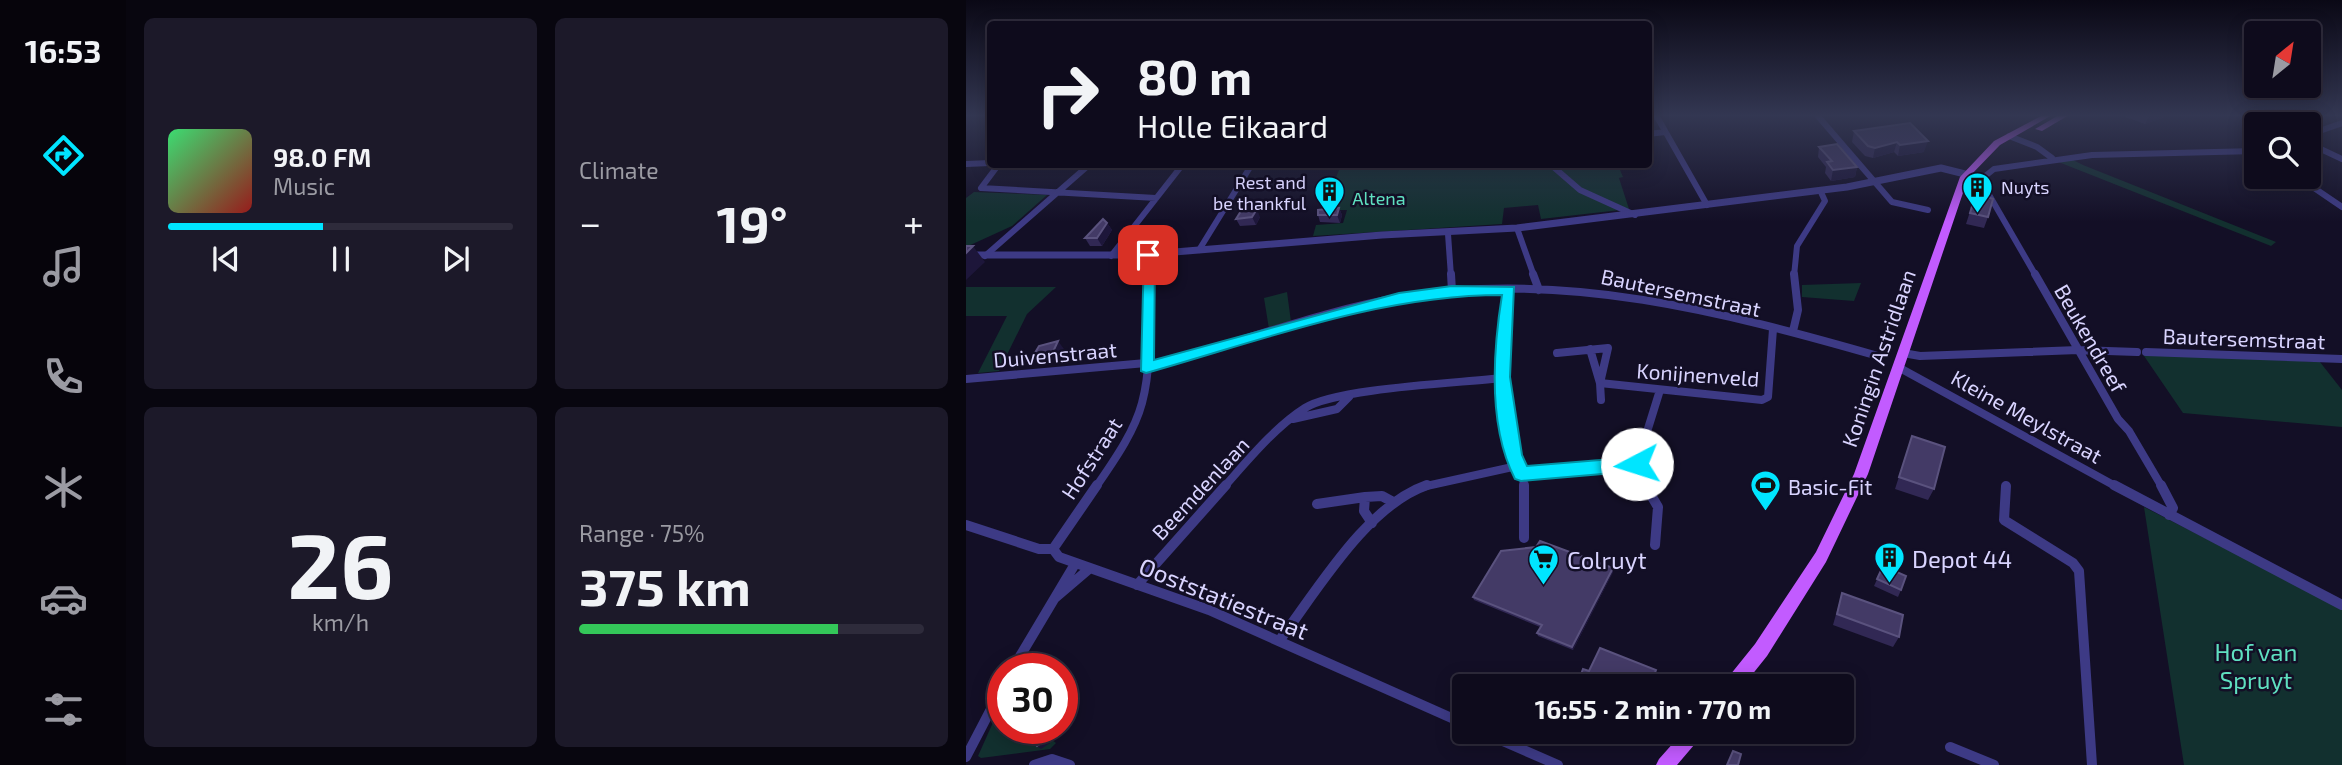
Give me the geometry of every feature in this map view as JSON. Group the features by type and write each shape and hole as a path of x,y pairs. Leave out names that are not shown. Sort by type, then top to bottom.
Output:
{"main road":[{"path":"1969,176 1999,151"},
{"name":"Koningin Astridlaan","path":"1741,674 1761,650 1821,557 1861,474 1950,220 1955,216 1969,176"},
{"path":"1665,765 1683,744"}],"street":[{"path":"1676,151 1707,205"},
{"path":"1849,151 1892,202 1928,210"},
{"path":"2038,151 2050,159 2157,151 2244,151"},
{"path":"2324,151 2342,159"},
{"name":"Beukendreef","path":"2050,159 1994,169 1986,174 1984,186 2078,350 2171,502 2168,515"},
{"path":"966,164 987,163"},
{"path":"996,168 981,188 1156,198"},
{"path":"985,256 1085,168"},
{"path":"1111,256 1179,168"},
{"path":"1199,250 1249,168"},
{"path":"1553,168 1562,180 1580,192 1635,215"},
{"path":"966,256 1148,255 1530,227 1821,192 1929,172 1969,176"},
{"path":"2316,189 2342,207"},
{"path":"1793,331 1799,322 1793,259 1798,244 1825,201 1821,192"},
{"path":"1518,231 1539,290"},
{"path":"1448,234 1452,290"},
{"name":"Hofstraat","path":"1053,549 1118,455 1142,405 1146,365 1148,255"},
{"name":"Bautersemstraat","path":"1146,365 1387,301 1452,290 1609,292 1773,329 1793,331 1878,356"},
{"path":"1509,290 1503,330 1502,377 1519,470 1524,538"},
{"name":"Konijnenveld","path":"1600,383 1766,399 1773,329"},
{"name":"Konijnenveld","path":"1600,383 1609,350 1604,346 1590,349 1600,383 1601,400"},
{"path":"1557,353 1590,349"},
{"name":"Bautersemstraat","path":"1903,353 1920,356 2078,350 2342,359"},
{"name":"Duivenstraat","path":"966,379 1146,365"},
{"name":"Kleine Meylstraat","path":"1898,367 2168,515"},
{"name":"Beemdenlaan","path":"1138,585 1254,454 1293,419 1337,409 1349,397 1502,377"},
{"path":"1655,545 1658,507 1641,478 1637,464 1660,390"},
{"path":"1279,641 1372,523 1393,502 1426,486 1519,470 1637,464"},
{"path":"2006,486 2002,513 2004,520 2073,562 2079,570 2092,765"},
{"path":"1317,504 1382,496 1393,502"},
{"path":"1364,497 1364,510 1372,523"},
{"path":"2168,515 2342,605"},
{"name":"Ooststatiestraat","path":"966,525 1034,548 1053,549 1059,557 1075,564 1209,611 1452,718"},
{"path":"1022,653 1075,564"},
{"path":"1055,598 1089,569"},
{"path":"966,757 987,717"},
{"path":"1510,744 1558,765"},
{"path":"1950,747 1994,765"},
{"path":"1034,765 1052,759 1070,765"}],"green space":[{"path":"2065,156 2276,242 2271,246 2056,161"},
{"name":"Altena","path":"1340,168 1619,168 1623,177 1619,178 1629,209 1541,219 1538,205 1504,208 1502,224 1313,236 1316,225 1343,223 1347,210 1323,210"},
{"path":"974,192 1047,195 1012,226 966,247 966,198"},
{"path":"1861,283 1854,301 1802,297 1802,285"},
{"path":"966,287 1056,287 1027,314 999,371 978,373 1007,316 966,316"},
{"path":"1287,292 1291,322 1269,329 1264,298"},
{"path":"2142,353 2320,362 2342,390 2342,427 2183,413"},
{"name":"Hof van Spruyt","path":"2144,507 2342,608 2342,765 2184,765"},
{"path":"987,736 987,744 1055,744 1050,749 981,758 978,756"}],"building":[{"path":"1822,151 1843,151 1857,167 1833,170 1827,162 1832,161"},
{"path":"1976,193 1993,199 1988,217 1970,213"},
{"path":"1339,208 1337,215 1318,215 1318,210"},
{"path":"1257,209 1252,217 1236,219 1241,211"},
{"path":"1103,219 1107,223 1097,238 1085,238"},
{"path":"1058,341 1052,354 1033,356 1039,346"},
{"path":"1912,436 1945,447 1934,489 1899,477"},
{"name":"Colruyt","path":"1540,541 1613,568 1572,647 1537,633 1542,625 1473,597 1501,551 1536,547"},
{"path":"1883,566 1906,576 1901,590 1877,579"},
{"path":"1842,593 1903,615 1899,637 1837,614"},
{"path":"1600,648 1656,670 1654,674 1581,674 1583,669 1589,671"},
{"path":"1733,751 1741,754 1738,765 1727,765"}],"place":[{"name":"Nuyts","path":"1978,214"},
{"name":"Rest and be thankful","path":"1329,219"},
{"name":"Basic-Fit","path":"1765,513"},
{"name":"Depot 44","path":"1889,585"},
{"name":"Colruyt","path":"1544,586"}],"route":[{"path":"1148,255 1146,368 1399,298 1452,290 1509,290 1503,330 1502,377 1514,455 1521,474 1637,464"}]}
